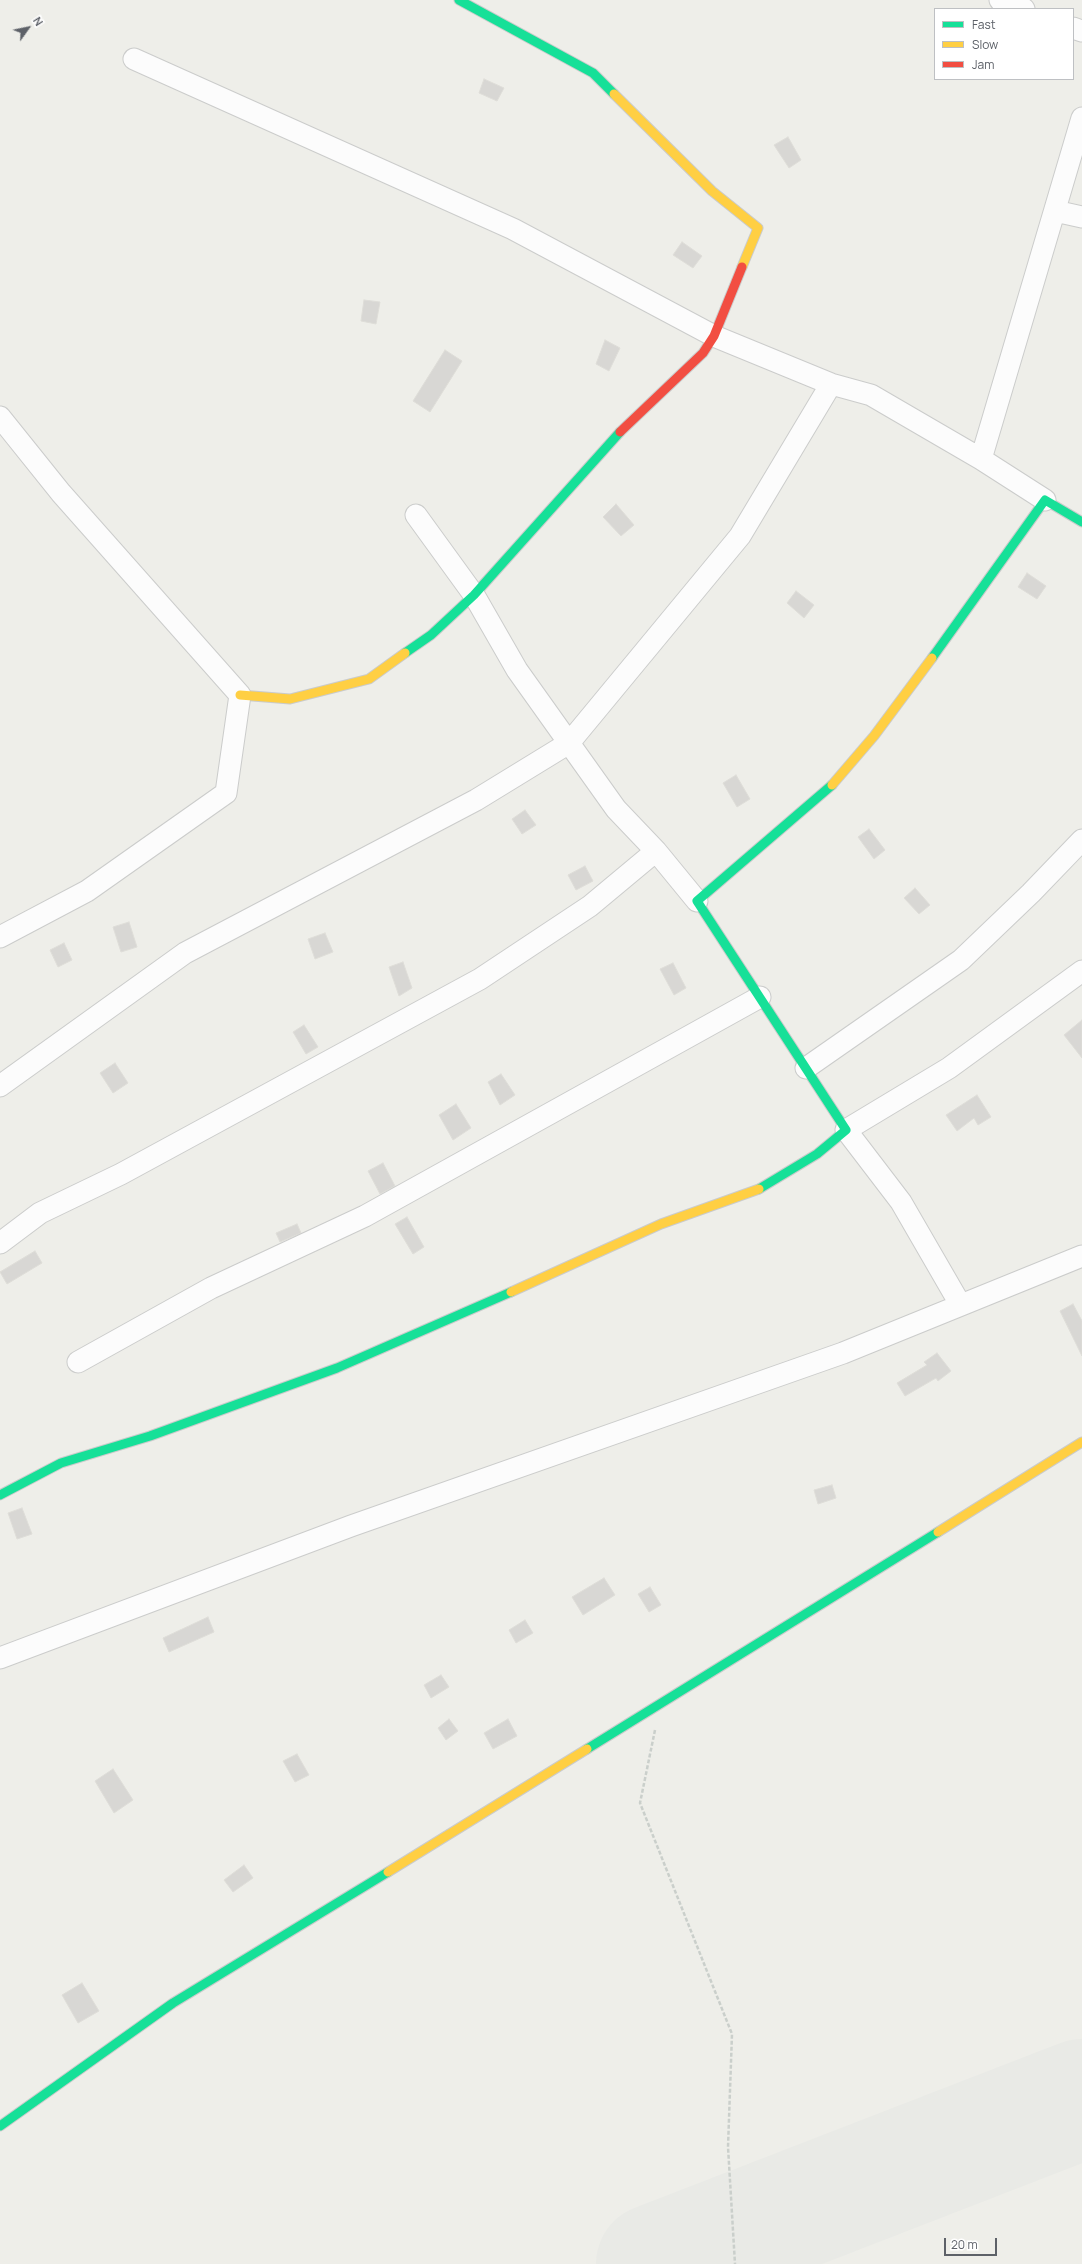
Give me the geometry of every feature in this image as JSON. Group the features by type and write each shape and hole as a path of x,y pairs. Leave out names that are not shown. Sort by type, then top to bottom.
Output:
{"street":[{"path":"0,417 61,493 240,695 290,699 369,679 431,635 474,595 627,425 703,353 714,336 758,228 712,191 593,73 459,0"},
{"path":"1000,0 1021,8"},
{"path":"134,59 513,229 714,336 831,384 871,395 981,459 1082,522"},
{"path":"981,459 1082,118"},
{"path":"1055,211 1082,217"},
{"path":"0,1086 185,953 476,800 568,743 740,536 831,384"},
{"path":"697,901 830,787 850,764 874,736 955,627 1045,500"},
{"path":"416,515 474,595 517,670 616,809 656,851 697,901 846,1130 901,1202 960,1304"},
{"path":"0,937 87,891 226,793 240,695"},
{"path":"806,1068 961,960 1031,894 1082,840"},
{"path":"0,1243 40,1213 121,1174 480,979 590,906 656,851"},
{"path":"0,1495 61,1463 150,1436 337,1368 428,1330 661,1224 755,1192 817,1154 846,1130 949,1068 1082,971"},
{"path":"78,1362 211,1288 365,1216 760,997"},
{"path":"0,1658 351,1526 843,1353 960,1304 1082,1256"},
{"path":"0,2126 174,2003 653,1709 1082,1442"}],"path":[{"path":"653,1709 656,1731 640,1803 732,2034 728,2147 735,2264"}],"building":[{"path":"484,79 504,88 497,101 479,93"},
{"path":"788,137 801,160 789,168 774,145"},
{"path":"682,242 702,256 693,268 673,255"},
{"path":"364,300 380,302 376,324 361,321"},
{"path":"605,340 620,348 609,371 596,364"},
{"path":"445,350 462,361 430,412 413,401"},
{"path":"616,504 634,525 621,536 603,517"},
{"path":"1027,573 1046,586 1037,599 1018,587"},
{"path":"796,591 814,605 804,618 787,603"},
{"path":"736,775 750,799 737,807 723,783"},
{"path":"525,810 536,825 522,834 512,819"},
{"path":"869,829 885,850 874,859 858,837"},
{"path":"585,866 593,881 576,890 568,875"},
{"path":"915,888 930,905 919,914 904,898"},
{"path":"129,922 137,947 121,952 113,927"},
{"path":"325,933 333,952 315,959 308,939"},
{"path":"64,943 72,960 58,967 50,950"},
{"path":"403,962 412,988 399,996 389,967"},
{"path":"673,963 686,988 674,995 660,969"},
{"path":"1082,1020 1082,1058 1064,1035"},
{"path":"304,1025 318,1047 306,1054 293,1032"},
{"path":"115,1063 128,1083 113,1093 100,1073"},
{"path":"501,1074 515,1095 500,1105 488,1082"},
{"path":"977,1095 991,1117 978,1125 974,1118 957,1131 946,1115"},
{"path":"456,1104 471,1128 453,1140 439,1115"},
{"path":"383,1163 395,1186 380,1194 368,1171"},
{"path":"407,1217 424,1247 413,1254 395,1224"},
{"path":"297,1224 301,1233 280,1242 276,1233"},
{"path":"35,1251 42,1263 7,1284 0,1272"},
{"path":"1073,1304 1082,1321 1082,1356 1060,1311"},
{"path":"937,1353 951,1371 938,1381 936,1378 905,1396 897,1383 927,1365 924,1362"},
{"path":"832,1485 836,1498 818,1504 814,1490"},
{"path":"22,1508 32,1534 17,1539 8,1513"},
{"path":"604,1578 615,1595 583,1615 572,1597"},
{"path":"650,1587 661,1605 649,1612 638,1594"},
{"path":"208,1617 214,1632 169,1652 163,1638"},
{"path":"525,1620 533,1633 516,1643 509,1630"},
{"path":"441,1675 449,1687 431,1698 424,1685"},
{"path":"449,1719 458,1731 446,1740 438,1728"},
{"path":"508,1719 517,1736 493,1749 484,1733"},
{"path":"297,1754 309,1775 295,1782 283,1761"},
{"path":"113,1769 133,1800 114,1813 95,1781"},
{"path":"244,1865 253,1878 233,1892 224,1880"},
{"path":"82,1983 99,2011 78,2023 62,1995"}],"runway":[{"path":"656,2264 1082,2099"}],"traffic: fast":[{"path":"459,0 593,73 614,94"},
{"path":"405,653 431,635 474,595 620,432"},
{"path":"932,658 1045,500 1082,522"},
{"path":"759,1189 817,1154 846,1130 697,901 832,785"},
{"path":"0,1495 61,1463 150,1436 337,1368 511,1292"},
{"path":"587,1749 938,1532"},
{"path":"0,2126 173,2003 388,1872"}],"traffic: slow":[{"path":"614,94 712,191 758,228 742,267"},
{"path":"240,695 290,699 369,679 405,653"},
{"path":"832,785 874,736 932,658"},
{"path":"511,1292 661,1224 759,1189"},
{"path":"938,1532 1082,1442"},
{"path":"388,1872 587,1749"}],"traffic: jam":[{"path":"620,432 703,353 714,336 742,267"}]}
